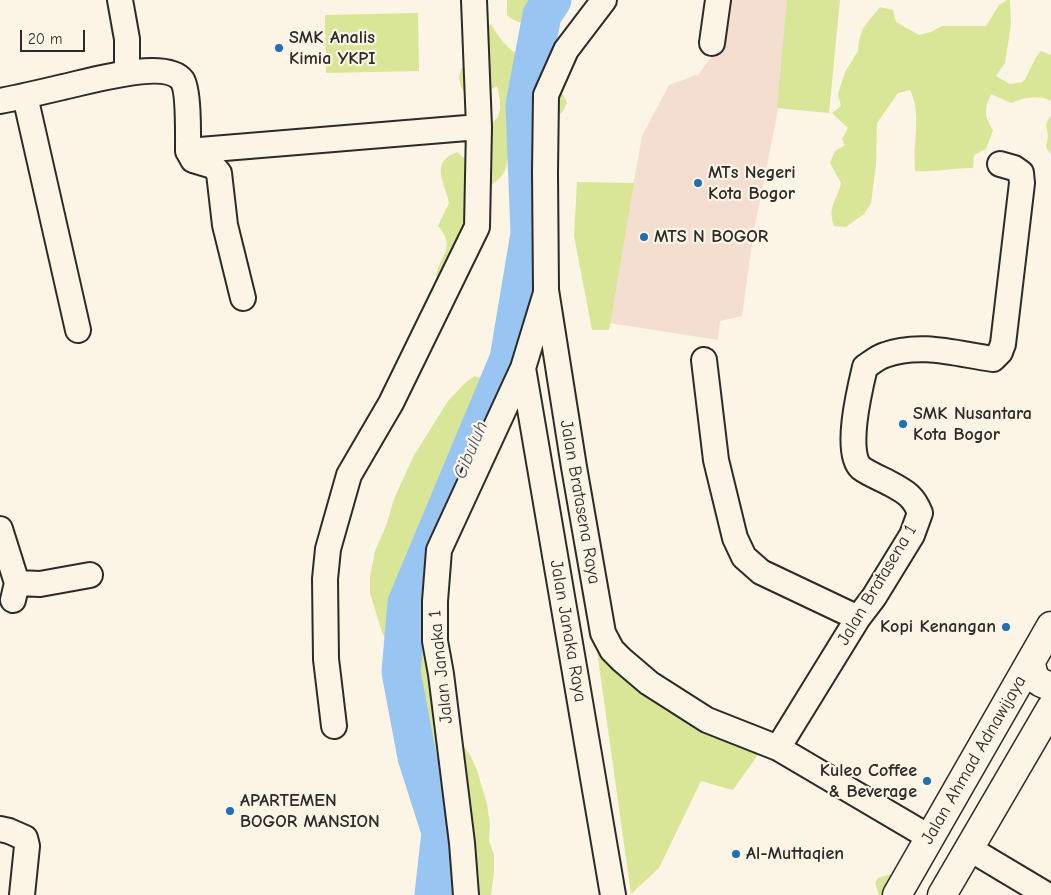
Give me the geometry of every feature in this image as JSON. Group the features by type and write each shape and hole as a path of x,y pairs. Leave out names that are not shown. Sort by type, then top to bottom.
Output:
{"main road":[{"name":"Jalan Ahmad Adnawijaya","path":"897,895 1051,626"},
{"path":"1031,662 1032,674 1041,684 1051,686"},
{"path":"942,895 1051,708"},
{"path":"997,719 1009,717 1018,719 1026,725 1033,740"}],"street":[{"path":"120,0 127,40 127,73"},
{"path":"334,726 326,659 325,580 328,549 349,475 391,403 477,228 479,127 474,0"},
{"name":"Jalan Bratasena Raya","path":"604,0 566,50 546,95 546,290 603,633 612,650 649,683 707,720 778,748 929,837"},
{"path":"712,43 718,0"},
{"path":"0,102 127,73 163,71 177,76 186,89 188,152 193,160 213,166 219,172 225,225 243,298"},
{"path":"25,96 78,330"},
{"path":"188,152 479,127"},
{"name":"Jalan Bratasena 1","path":"778,748 858,618 874,597 912,535 920,513 915,501 901,490 860,467 854,456 854,420 865,367 884,355 907,350 928,348 993,359 1000,352 1003,344 1022,183 1021,173 1014,168 1000,164"},
{"name":"Jalan Janaka 1","path":"466,895 441,674 435,641 438,550 523,368 546,290"},
{"path":"704,360 716,460 735,538 744,557 760,572 858,618"},
{"name":"Jalan Janaka Raya","path":"523,368 613,895"},
{"path":"0,528 15,591 40,584 90,575"},
{"path":"0,829 25,838 27,846 22,895"},
{"path":"970,849 1047,895"}],"shaded area":[{"name":"MTs Negeri Kota Bogor","path":"724,0 793,0 777,115 754,230 742,316 720,321 718,340 609,323 642,136 669,85 699,74 716,50"}],"green space":[{"path":"507,0 544,0 530,21 520,22 507,15"},
{"path":"787,0 840,0 829,113 777,108"},
{"path":"1010,0 1011,24 1005,63 996,76 1010,84 1023,82 1041,51 1051,55 1051,101 1031,98 1011,103 991,94 986,113 993,130 986,149 974,155 973,168 915,171 915,104 910,90 898,93 877,123 876,165 871,203 864,214 846,227 834,226 832,208 841,183 830,163 835,151 845,145 842,139 848,128 832,113 841,106 838,94 845,72 858,51 863,28 880,7 893,10 896,22 919,35 931,32 942,26 986,26 999,5"},
{"path":"418,13 419,71 326,73 325,15"},
{"path":"491,24 505,45 532,62 525,88 533,93 543,79 559,86 567,103 557,118 536,174 523,164 522,156 514,154 507,160 504,172 490,186 488,213 441,284 436,278 437,270 447,246 444,234 438,226 449,203 442,181 441,167 448,156 457,152 464,158 476,141 498,117 500,109 497,86 484,93 467,95 459,80 460,72 472,56 482,29"},
{"path":"1051,115 1051,154 1046,148 1048,136 1046,124"},
{"path":"577,182 634,183 609,330 592,330 574,236"},
{"path":"475,376 489,381 493,387 493,432 424,561 421,575 422,605 425,618 425,659 438,703 460,742 470,755 477,770 487,804 490,824 489,840 494,855 494,873 491,895 437,895 433,852 427,826 420,708 382,632 370,593 370,577 375,551 386,526 394,499 413,457 448,401 466,382"},
{"path":"597,651 764,746 733,790 701,781 659,868 631,894"},
{"path":"895,873 899,895 879,895 875,883 878,878"}],"waterway":[{"name":"Cibuluh","path":"434,895 441,832 417,757 401,672 407,603 509,359 530,234 525,105 542,15 552,0"}],"place":[{"name":"SMK Analis Kimia YKPI","path":"279,48"},
{"name":"MTs Negeri Kota Bogor","path":"698,183"},
{"name":"MTS N BOGOR","path":"644,237"},
{"name":"SMK Nusantara Kota Bogor","path":"903,424"},
{"name":"Kopi Kenangan","path":"1006,627"},
{"name":"Kuleo Coffee & Beverage","path":"927,781"},
{"name":"APARTEMEN BOGOR MANSION","path":"230,811"},
{"name":"Al-Muttaqien","path":"736,854"}]}
